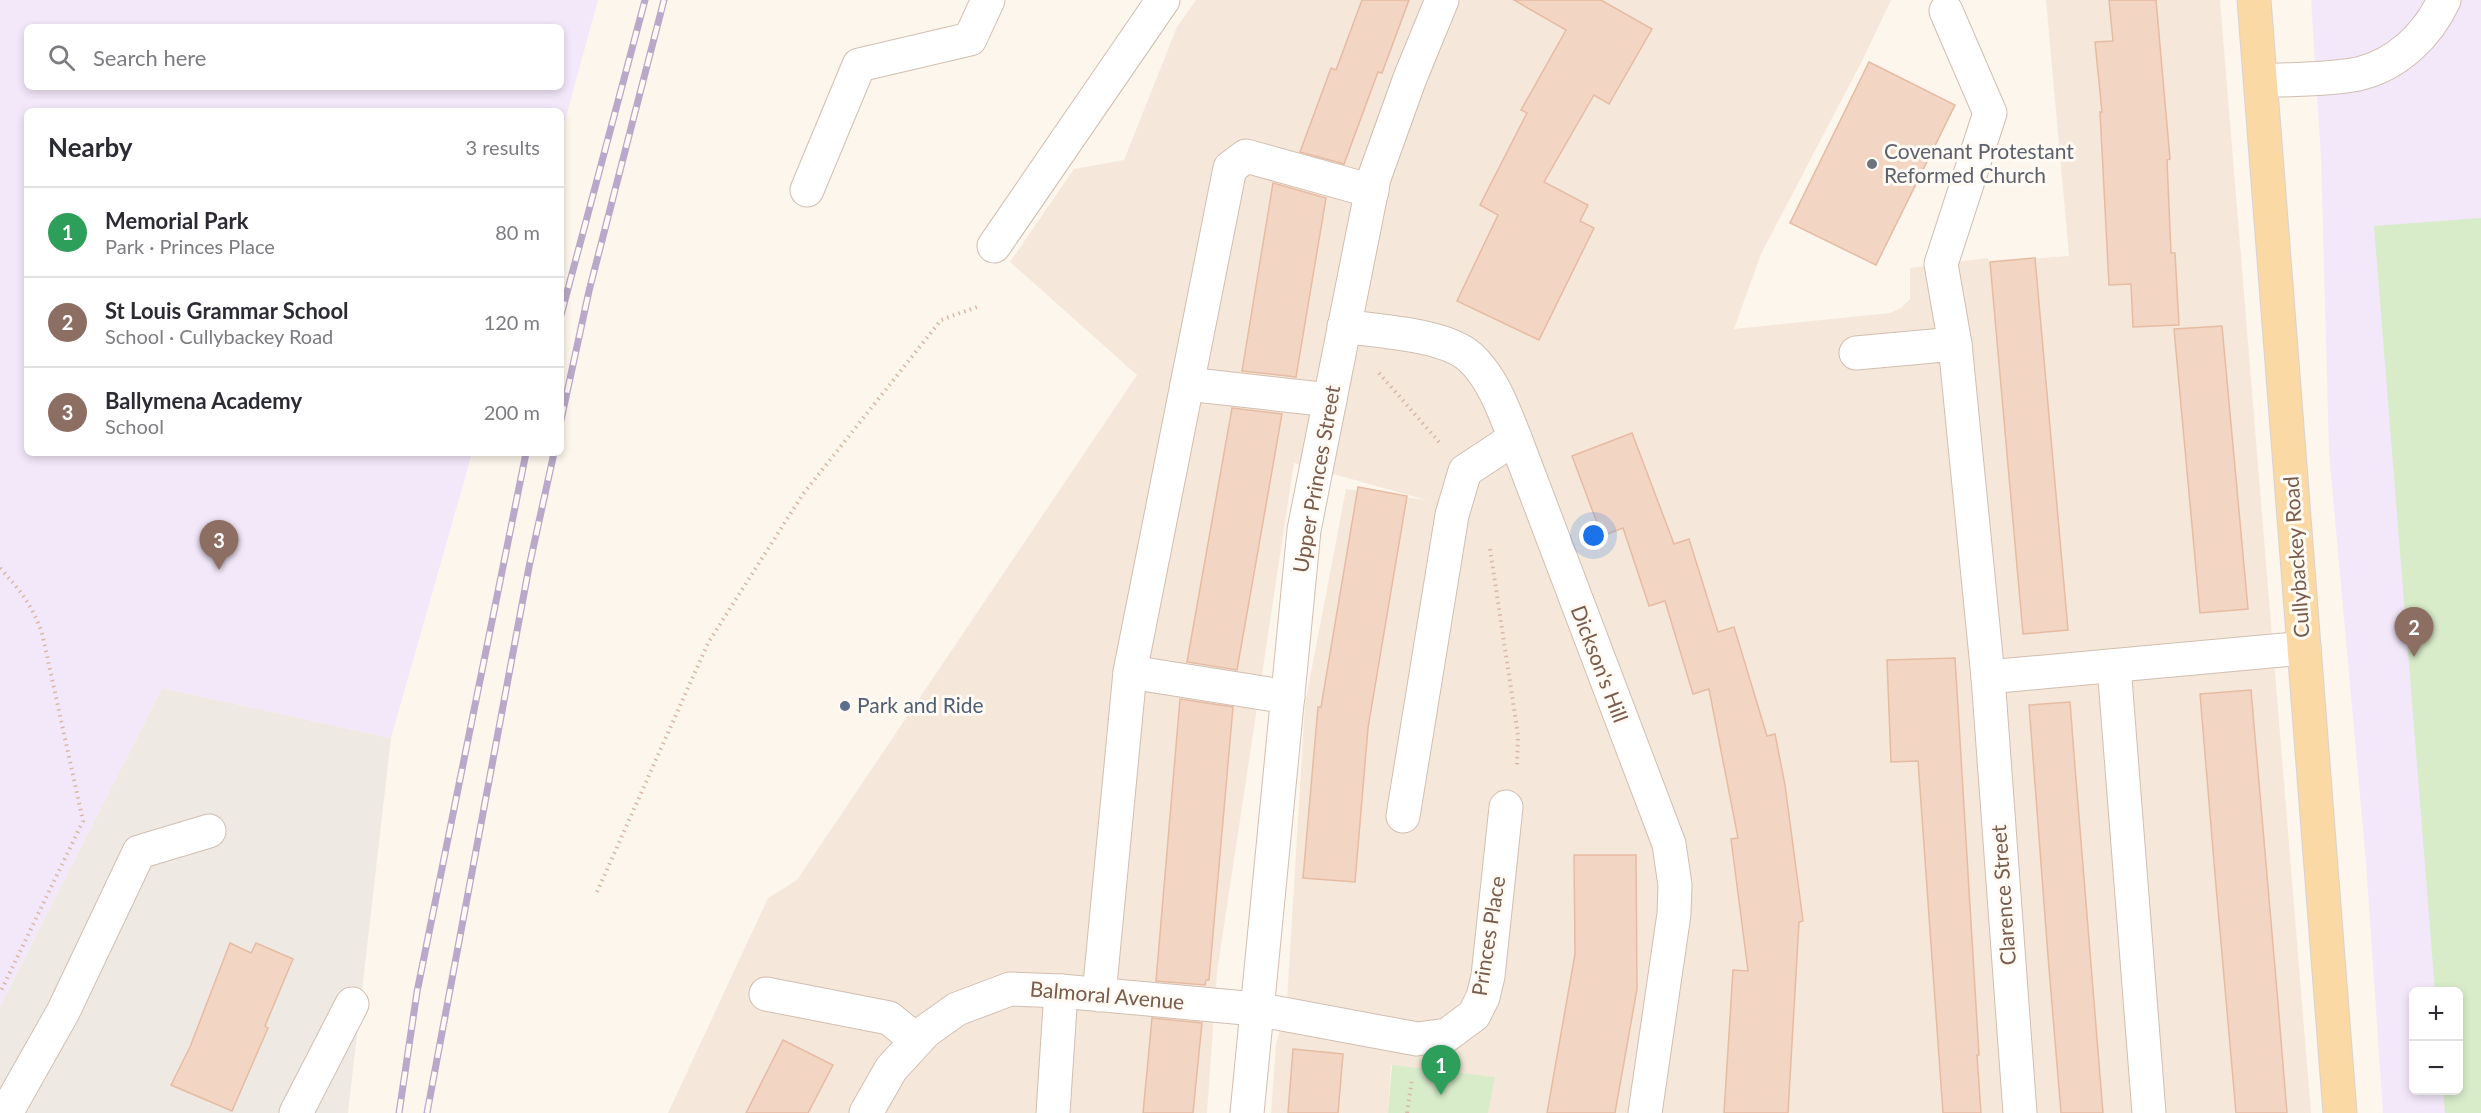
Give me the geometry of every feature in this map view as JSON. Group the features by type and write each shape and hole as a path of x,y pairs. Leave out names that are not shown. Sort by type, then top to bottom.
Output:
{"main road":[{"name":"Cullybackey Road","path":"2254,0 2340,1113"}],"street":[{"path":"807,190 859,65 970,39 988,0"},
{"path":"994,246 1163,0"},
{"name":"Upper Princes Street","path":"1247,1113 1304,530 1374,178 1410,78 1442,0"},
{"path":"2261,81 2356,74 2372,69 2395,57 2415,42 2438,12 2444,0"},
{"name":"Clarence Street","path":"1946,11 1989,113 1941,264 1955,344 1988,677 2020,1113"},
{"path":"1099,995 1130,672 1230,168 1246,156 1372,191"},
{"name":"Dickson's Hill","path":"1344,327 1443,342 1458,349 1471,358 1489,381 1515,438 1669,844 1675,885 1674,914 1645,1113"},
{"path":"1856,353 1955,344"},
{"path":"1187,384 1330,400"},
{"path":"1403,816 1452,515 1465,471 1515,438"},
{"path":"1988,677 2304,648"},
{"path":"2114,666 2149,1113"},
{"path":"1130,672 1288,697"},
{"name":"Princes Place","path":"1256,1009 1417,1039 1447,1035 1474,1015 1483,997 1488,976 1506,807"},
{"path":"6,1113 63,1012 139,852 209,831"},
{"name":"Balmoral Avenue","path":"866,1113 891,1069 916,1040 947,1015 1010,989 1061,991 1256,1009"},
{"path":"1053,1113 1061,991"},
{"path":"766,994 889,1018 916,1040"},
{"path":"296,1113 352,1004"}],"path":[{"path":"597,892 708,643 803,494 941,320 977,308"},
{"path":"1344,327 1387,384 1465,471"},
{"path":"1488,540 1518,735 1517,787 1506,807"},
{"path":"0,568 26,597 42,633 83,821 0,993"}],"shaded area":[{"path":"0,0 598,0 564,124 564,108 24,108 24,456 471,456 391,738 162,688 0,1006"},
{"path":"1196,0 1891,0 1863,59 1761,254 1734,329 1890,313 1901,308 1910,299 1910,268 1987,258 1990,262 2069,256 2046,0 2220,0 2311,1113 1487,1113 1391,1065 1388,1113 1271,1113 1276,1045 1287,1001 1305,704 1346,489 1426,500 1294,463 1217,972 1207,1113 668,1113 768,898 797,880 1137,375 1010,262 1074,169 1124,160 1177,27"},
{"path":"2311,0 2481,0 2481,1113 2383,1113 2366,862 2329,452 2321,157"},
{"path":"162,688 391,738 348,1113 0,1113 0,1006"}],"green space":[{"path":"2481,218 2481,1113 2445,1113 2443,1095 2463,1095 2463,987 2435,987 2374,226"},
{"path":"1392,1065 1495,1077 1488,1113 1388,1113"}],"building":[{"path":"1362,0 1409,0 1382,73 1378,72 1344,164 1300,152 1331,68 1336,70"},
{"path":"1514,0 1601,0 1652,29 1609,104 1594,95 1544,182 1588,205 1580,221 1594,228 1539,340 1457,301 1498,215 1480,205 1527,113 1521,110 1566,30"},
{"path":"2109,0 2156,0 2170,159 2167,160 2171,253 2175,253 2179,325 2133,327 2131,284 2109,285 2100,112 2102,112 2095,42 2113,41"},
{"name":"Covenant Protestant Reformed Church","path":"1869,62 1955,105 1876,265 1790,223"},
{"path":"1273,183 1326,198 1296,377 1242,371"},
{"path":"2035,258 2068,630 2023,634 1990,262"},
{"path":"2222,326 2248,609 2200,613 2174,329"},
{"path":"1232,408 1282,414 1237,670 1187,662"},
{"path":"1632,433 1674,544 1689,539 1718,632 1734,627 1767,736 1775,734 1785,785 1803,921 1799,922 1788,1113 1724,1113 1733,970 1748,971 1731,839 1738,838 1709,689 1693,694 1665,601 1649,606 1623,528 1602,536 1572,456"},
{"path":"1358,487 1407,496 1368,728 1355,882 1303,878 1318,707 1321,707"},
{"path":"1955,658 1981,1113 1943,1113 1918,761 1891,762 1887,660"},
{"path":"2251,690 2287,1113 2236,1113 2216,886 2200,694"},
{"path":"1180,699 1233,707 1209,980 1206,980 1205,985 1156,981"},
{"path":"2070,702 2103,1113 2061,1113 2048,956 2029,705"},
{"path":"1574,855 1636,855 1637,989 1615,1113 1547,1113 1575,954"},
{"path":"230,943 251,953 256,943 293,959 265,1026 268,1028 232,1111 171,1085 190,1047"},
{"path":"1152,1018 1202,1023 1193,1113 1143,1113"},
{"path":"783,1040 833,1065 808,1113 746,1113"},
{"path":"1293,1049 1343,1054 1338,1113 1288,1113"}],"railway":[{"path":"564,304 645,0"},
{"path":"564,406 589,291 664,0"},
{"path":"399,1113 417,992 525,456"},
{"path":"427,1113 529,567 553,456"}],"place":[{"name":"Covenant Protestant Reformed Church","path":"1872,164"},
{"name":"Ballymena Academy","path":"219,570"},
{"name":"St Louis Grammar School","path":"2414,657"},
{"name":"Park and Ride","path":"845,706"},
{"name":"Memorial Park","path":"1441,1095"}]}
